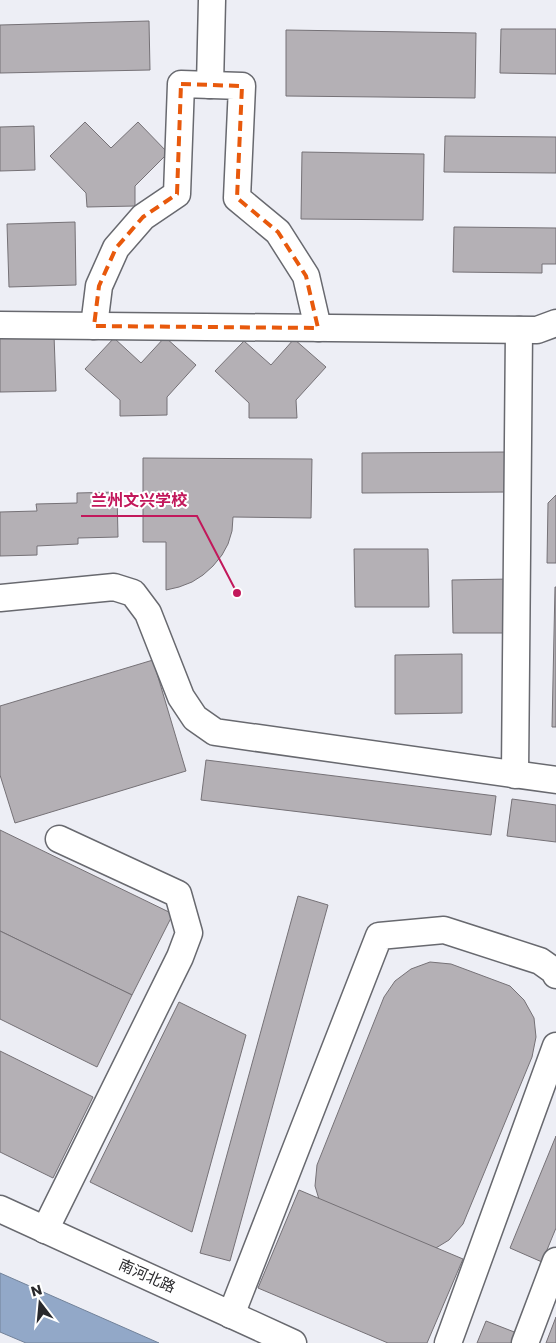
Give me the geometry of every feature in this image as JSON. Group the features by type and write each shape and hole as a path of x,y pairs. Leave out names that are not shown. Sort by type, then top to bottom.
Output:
{"street":[{"path":"210,85 212,0"},
{"path":"94,326 100,286 116,248 143,217 177,194 181,84 242,86 237,198 278,232 306,276 318,328"},
{"path":"0,325 537,330 556,323"},
{"path":"515,775 519,330"},
{"path":"0,598 114,587 133,593 148,613 181,697 195,718 215,732 556,780"},
{"path":"44,1230 180,957 189,933 178,894 59,839"},
{"path":"231,1315 379,936 444,930 540,961 556,975"},
{"path":"448,1343 556,1046"},
{"name":"南河北路","path":"0,1210 293,1343"},
{"path":"525,1343 556,1261"}],"highlighted area":[{"path":"181,84 242,86 237,198 278,232 306,276 318,328 94,326 99,286 116,248 143,217 177,194"}],"water":[{"path":"0,1273 159,1343 26,1343 0,1332"}],"building":[{"path":"149,21 150,70 0,73 0,25"},
{"path":"501,29 556,29 556,74 500,73"},
{"path":"286,30 476,33 475,98 286,96"},
{"path":"85,122 111,148 138,122 168,153 135,186 135,206 87,207 86,193 50,156"},
{"path":"34,126 35,170 0,171 0,127"},
{"path":"445,136 556,137 556,173 444,172"},
{"path":"302,152 424,154 423,220 301,219"},
{"path":"75,222 76,285 9,287 7,224"},
{"path":"454,227 556,228 556,264 542,264 542,273 453,272"},
{"path":"54,335 56,391 0,392 0,336"},
{"path":"165,337 196,365 167,397 167,415 120,416 120,400 85,369 114,338 141,363"},
{"path":"294,339 326,367 296,400 297,418 249,418 249,403 215,371 244,341 271,365"},
{"path":"508,452 509,492 362,493 362,453"},
{"path":"143,458 312,459 311,518 233,517 232,531 228,544 213,566 192,582 166,590 166,542 143,542"},
{"path":"117,492 118,537 78,538 78,544 37,546 37,555 0,556 0,512 37,511 36,504 77,503 77,493"},
{"path":"556,495 556,563 547,563 548,503"},
{"path":"354,549 428,549 429,607 355,607"},
{"path":"511,579 511,633 453,633 452,580"},
{"path":"555,587 556,727 552,727"},
{"path":"462,654 462,713 395,714 395,655"},
{"path":"153,660 186,771 15,823 0,775 0,706"},
{"path":"206,760 496,796 491,835 201,800"},
{"path":"512,799 556,805 556,842 507,836"},
{"path":"0,830 173,914 132,995 0,931"},
{"path":"298,896 328,905 230,1261 200,1253"},
{"path":"0,931 132,995 97,1067 0,1019"},
{"path":"430,962 451,964 510,986 524,1000 534,1018 536,1037 532,1057 463,1224 449,1240 431,1251 410,1254 390,1250 350,1236 333,1223 321,1206 315,1186 317,1165 384,997 395,981 411,969"},
{"path":"179,1002 246,1035 192,1232 90,1182"},
{"path":"0,1051 93,1097 53,1178 0,1152"},
{"path":"556,1136 556,1228 542,1262 510,1248"},
{"path":"299,1190 463,1259 427,1343 388,1343 258,1288"},
{"path":"556,1317 556,1343 546,1343"},
{"path":"486,1321 522,1335 519,1343 477,1343"}],"place":[{"name":"兰州文兴学校","path":"237,593"}]}
